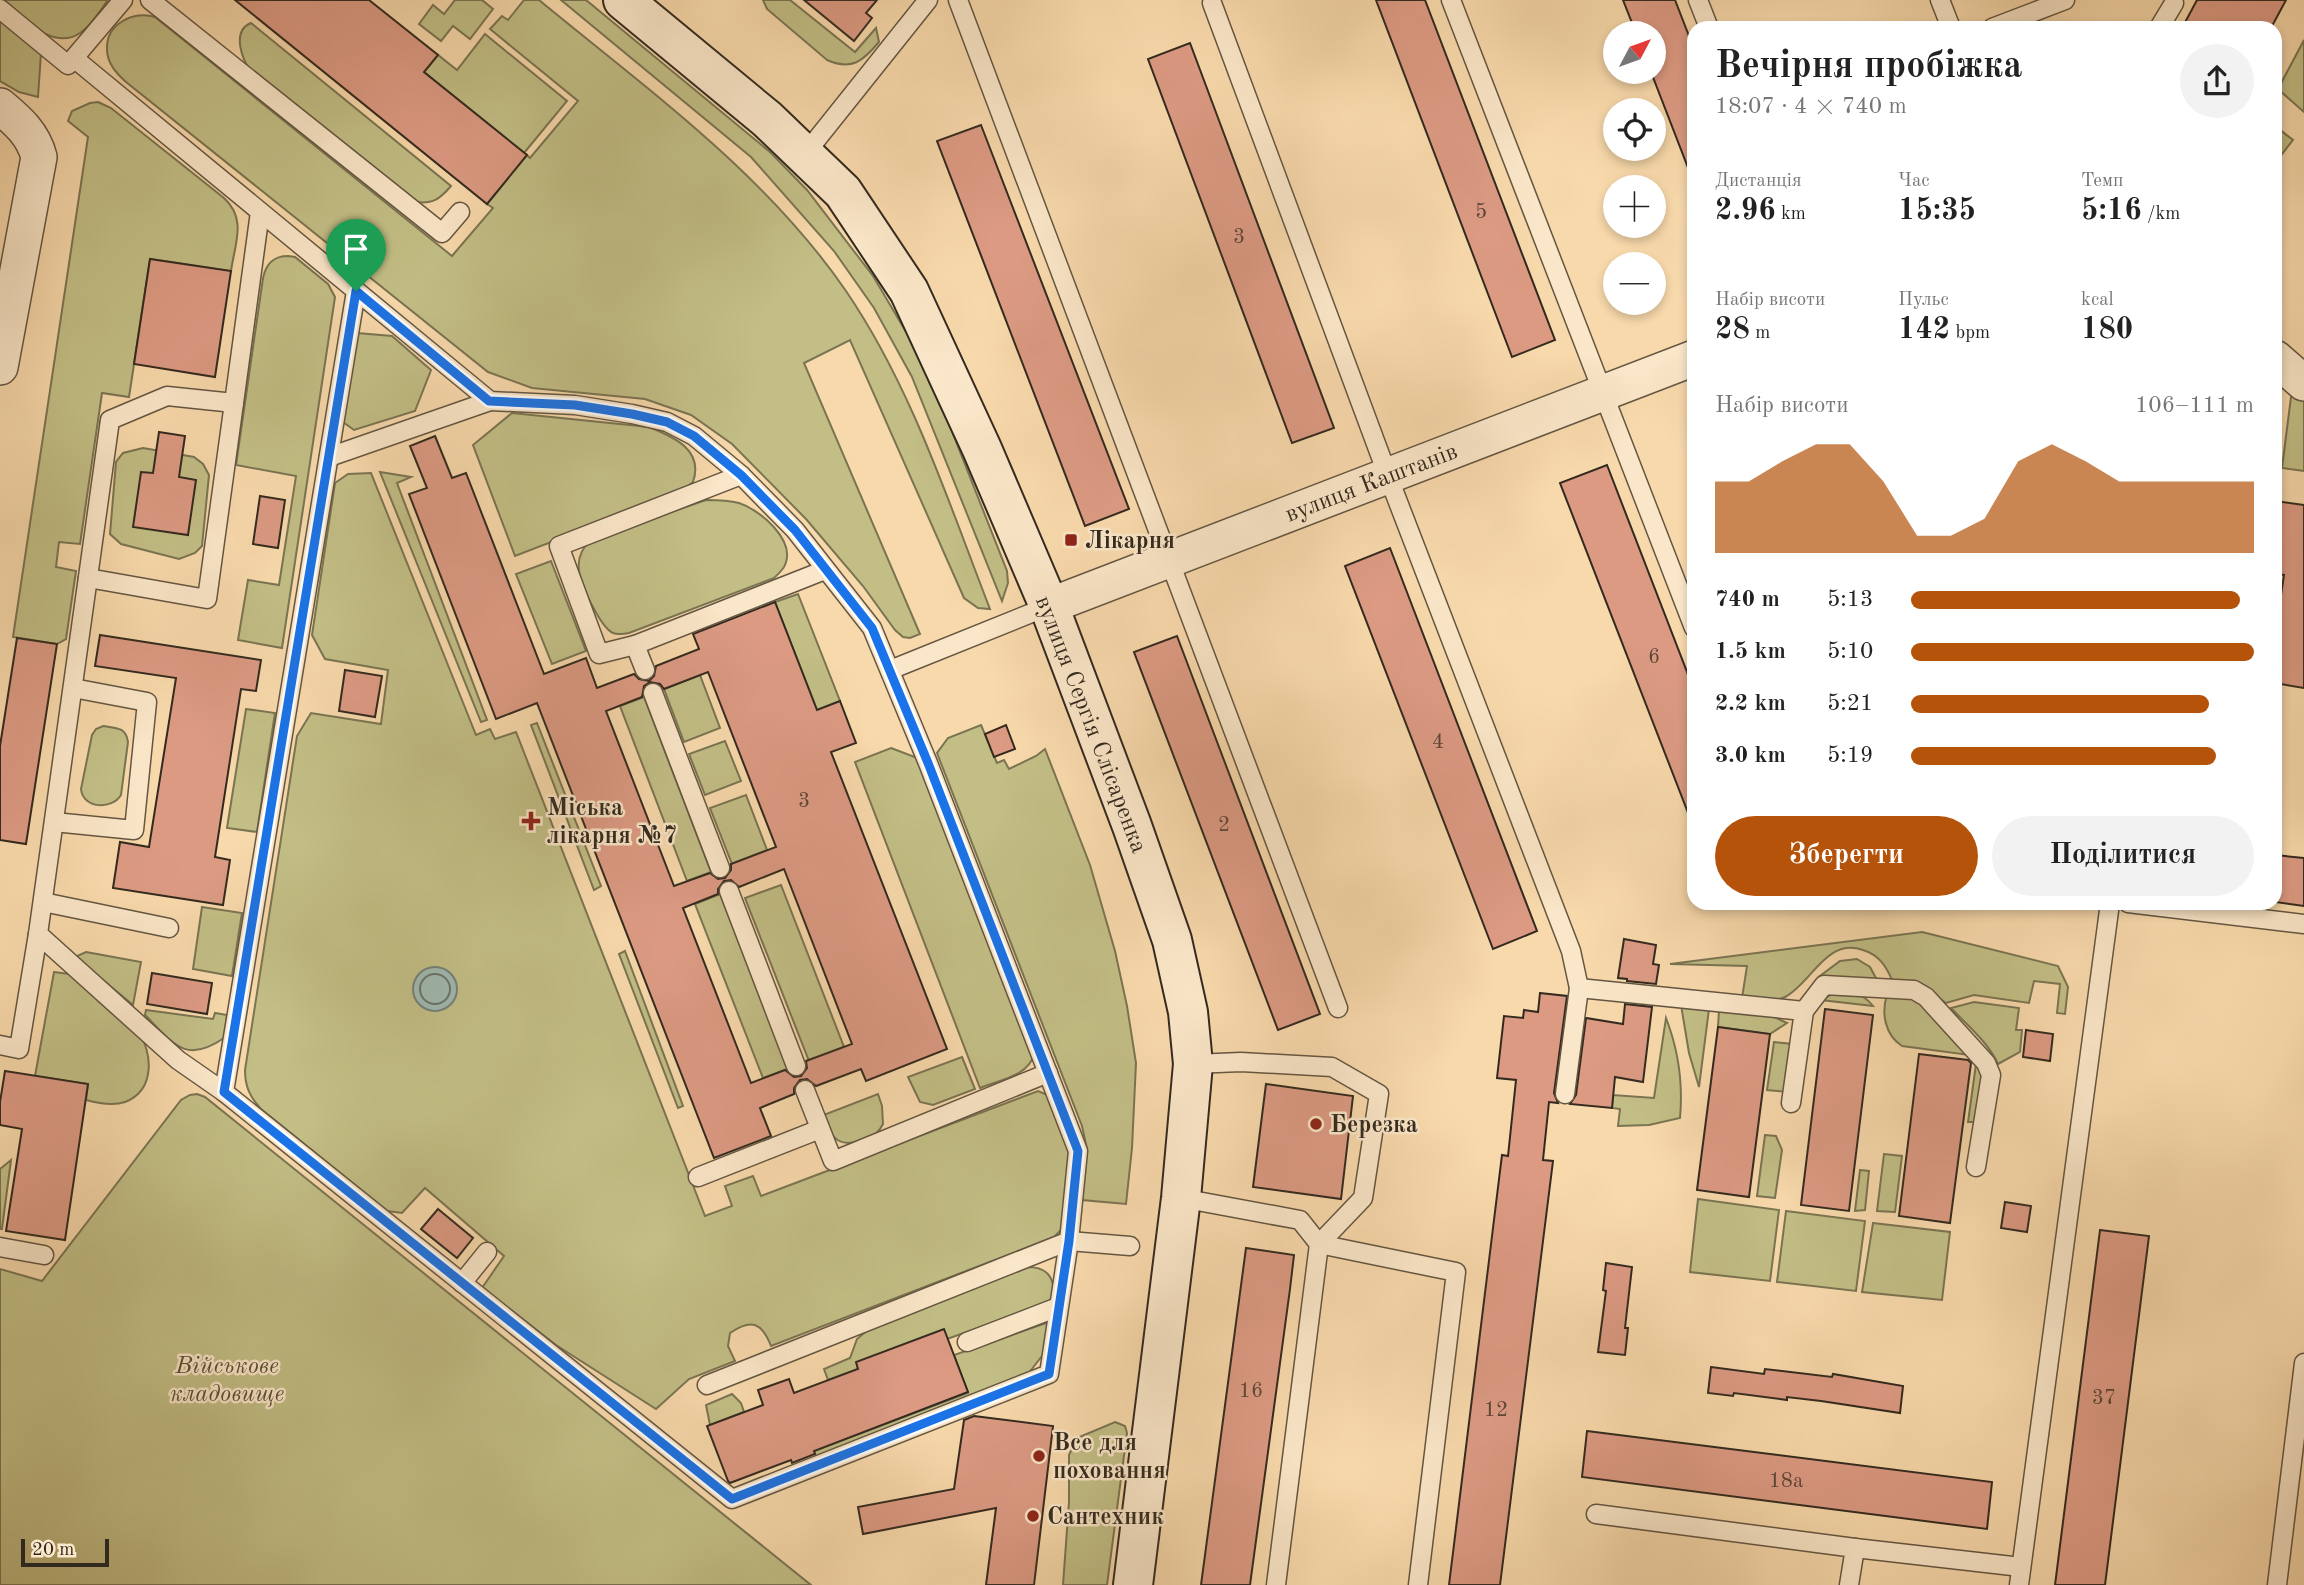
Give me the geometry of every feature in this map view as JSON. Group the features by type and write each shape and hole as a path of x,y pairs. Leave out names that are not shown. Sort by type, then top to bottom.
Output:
{"street":[{"name":"вулиця Сергія Слісаренка","path":"625,1 767,119 843,192 909,291 982,449 1049,606 1172,940 1188,1012 1194,1064 1181,1198 1133,1585"},
{"path":"0,106 22,125 35,141 39,157 0,367"},
{"name":"вулиця Каштанів","path":"1049,606 1687,361"},
{"path":"2282,364 2304,383"}],"lane":[{"path":"0,9 68,65 123,0"},
{"path":"150,0 442,233 460,212"},
{"path":"805,154 928,0"},
{"path":"958,0 1338,1008"},
{"path":"1451,0 1687,610"},
{"path":"1698,0 1706,21"},
{"path":"1940,0 1948,21"},
{"path":"2010,21 2065,0"},
{"path":"1212,3 1388,476 1571,951 1579,988 1565,1094"},
{"path":"2163,21 2174,3"},
{"path":"75,59 489,401"},
{"path":"88,578 207,599 260,212"},
{"path":"224,1092 356,291"},
{"path":"0,1045 19,1049 43,902 110,420 167,396 234,403"},
{"path":"38,934 178,1060 224,1092 732,1499 1049,1374 1069,1241 1078,1151 928,763 872,628 795,530 741,475 694,436 667,422 575,405 489,401 328,457"},
{"path":"741,475 559,546 599,654 635,645 825,570"},
{"path":"890,670 1049,606"},
{"path":"635,645 645,670"},
{"path":"54,822 134,830 147,702 73,688"},
{"path":"653,693 720,868"},
{"path":"729,891 796,1066"},
{"path":"43,902 169,928"},
{"path":"1596,1514 1855,1548 2020,1576 2109,910"},
{"path":"2187,910 2304,924"},
{"path":"1791,1103 1804,1010 1824,985 1914,990 1926,997 1986,1063 1991,1075 1976,1167"},
{"path":"1579,988 1804,1010"},
{"path":"1194,1064 1241,1062 1332,1067 1379,1094 1363,1198 1319,1244 1276,1585"},
{"path":"805,1090 833,1161 1048,1073"},
{"path":"698,1177 820,1129"},
{"path":"1181,1198 1300,1220 1319,1244 1456,1272 1419,1585"},
{"path":"707,1385 1069,1241 1130,1246"},
{"path":"0,1247 44,1255"},
{"path":"462,1283 487,1252"},
{"path":"967,1342 1058,1307"},
{"path":"2277,1585 2304,1363"},
{"path":"1849,1585 1855,1548"}],"green space":[{"path":"1,0 108,0 84,30 69,38 59,38 38,30"},
{"path":"455,0 482,0 493,9 470,39 453,26 441,41 419,24 433,5 444,14"},
{"path":"524,0 539,0 703,135 779,208 814,248 846,291 890,366 927,446 990,609 978,608 964,598 850,340 804,363 920,634 910,638 903,637 895,630 863,586 806,519 732,444 691,415 645,399 532,388 488,372 126,82 113,67 107,54 108,40 116,26 130,17 155,17 452,256 493,208 487,204 527,155 530,158 578,101 490,29 502,16 508,20"},
{"path":"561,0 586,0 770,152 807,190 873,276 915,347 942,406 1007,571 1008,583 1002,601 912,377 874,308 834,251 751,157"},
{"path":"763,0 790,0 855,52 876,28 879,42 856,62 843,64 827,60 767,9"},
{"path":"0,20 41,53 38,97 19,92 0,81"},
{"path":"251,23 451,186 436,200 416,202 252,73 240,46 241,32"},
{"path":"485,34 567,101 524,153 424,72 438,55 457,70"},
{"path":"2304,40 2304,112 2282,93 2282,81"},
{"path":"98,102 111,108 224,198 235,214 238,232 231,271 150,259 129,397 102,393 80,544 59,542 56,567 76,571 66,639 57,644 13,637 88,137 68,121 72,111"},
{"path":"2282,131 2293,140 2282,154"},
{"path":"278,257 295,257 328,284 335,297 282,648 238,640 248,580 279,585 296,476 236,465 263,278 271,262"},
{"path":"357,333 392,336 431,370 415,411 354,430 343,422"},
{"path":"2294,393 2304,401 2304,471 2282,468 2291,397"},
{"path":"512,413 649,427 677,440 691,453 695,471 693,482 681,492 515,556 473,445"},
{"path":"143,448 194,457 203,464 209,475 202,546 195,553 179,559 121,544 110,534 116,462 123,453"},
{"path":"380,472 411,477 397,483 487,720 481,722"},
{"path":"371,473 476,735 490,729 495,739 516,732 705,1216 732,1206 725,1186 753,1176 761,1196 1038,1091 1050,1096 1070,1146 1065,1226 1054,1237 771,1346 760,1328 744,1325 730,1333 728,1346 735,1361 689,1379 656,1409 556,1345 482,1288 504,1256 425,1188 402,1213 387,1211 261,1109 249,1091 245,1070 297,736 311,713 381,724 388,670 325,659 312,635 335,483 348,474"},
{"path":"706,500 739,503 766,519 781,536 785,546 787,555 783,569 774,578 629,633 613,633 597,615 580,577 580,556 584,548 595,538"},
{"path":"551,561 586,651 552,664 516,574"},
{"path":"798,594 840,701 817,710 775,602"},
{"path":"700,675 720,728 684,742 664,689"},
{"path":"644,697 711,872 687,881 620,706"},
{"path":"246,709 275,713 257,832 227,828"},
{"path":"537,723 601,886 594,890 531,725"},
{"path":"981,725 997,763 1004,760 1009,769 1045,749 1090,865 1115,951 1136,1063 1126,1204 1082,1200 1087,1149 1082,1126 937,753 948,738"},
{"path":"103,726 123,731 128,742 121,795 111,803 98,805 87,800 81,789 92,735 96,729"},
{"path":"725,741 741,781 705,795 689,754"},
{"path":"891,748 920,759 1034,1054 1020,1072 980,1088 855,762"},
{"path":"746,795 767,850 732,864 710,808"},
{"path":"781,885 844,1047 809,1061 745,898"},
{"path":"720,894 788,1069 763,1078 695,904"},
{"path":"202,907 242,913 232,976 193,969"},
{"path":"1922,932 2058,966 2068,987 2065,1014 2057,1013 2060,984 2034,981 2029,1003 1974,995 1946,1003 1921,987 1892,980 1878,958 1869,952 1850,948 1829,955 1795,990 1775,1000 1742,998 1747,966 1670,964"},
{"path":"625,951 683,1106 678,1108 619,954"},
{"path":"86,952 141,962 133,1005 75,957"},
{"path":"1857,959 1870,967 1877,980 1820,976 1840,961"},
{"path":"54,972 69,974 137,1030 142,1039 148,1059 147,1079 142,1089 125,1102 111,1104 86,1100 88,1084 35,1076"},
{"path":"1836,992 1857,994 1873,1006 1821,1000"},
{"path":"1887,995 1919,999 1969,1055 1902,1046 1888,1030 1884,1009"},
{"path":"1974,1002 2019,1008 2016,1030 2022,1030 2020,1052 1998,1064 1983,1041 1951,1008"},
{"path":"1681,1005 1709,1009 1699,1087 1689,1053"},
{"path":"146,1010 213,1019 215,1013 227,1015 224,1038 199,1050 180,1047 145,1015"},
{"path":"1719,1010 1772,1016 1787,1023 1770,1034 1718,1027"},
{"path":"1666,1018 1679,1067 1680,1118 1649,1125 1618,1126 1620,1109 1612,1108 1613,1095 1654,1098"},
{"path":"1774,1042 1793,1044 1787,1092 1767,1090"},
{"path":"962,1057 975,1089 933,1105 920,1102 908,1077"},
{"path":"1976,1064 1983,1076 1977,1122 1968,1122"},
{"name":"Військове кладовище","path":"197,1094 205,1097 811,1585 0,1585 0,1269 42,1281 181,1100"},
{"path":"878,1094 883,1124 876,1133 850,1143 833,1136 821,1116"},
{"path":"1765,1135 1776,1136 1782,1150 1775,1198 1757,1196"},
{"path":"1884,1154 1902,1156 1895,1212 1877,1211"},
{"path":"11,1160 2,1229 0,1229 0,1169"},
{"path":"1860,1170 1869,1171 1865,1210 1855,1211"},
{"path":"1698,1199 1779,1210 1770,1281 1690,1272"},
{"path":"1786,1211 1865,1221 1856,1291 1777,1282"},
{"path":"1873,1223 1950,1232 1942,1300 1862,1292"},
{"path":"1028,1267 1047,1273 1054,1288 1054,1301 947,1339 857,1362 858,1369 828,1380 824,1369 850,1358 857,1339 870,1328"},
{"path":"1052,1321 1045,1352 1028,1374 817,1460 814,1451 968,1393 954,1355"},
{"path":"732,1394 741,1403 744,1412 710,1425 706,1405"},
{"path":"1115,1422 1125,1426 1127,1433 1107,1585 1063,1585 1069,1502 1069,1455 1077,1438"}],"water":[{"path":"435,967 451,973 457,989 451,1005 435,1011 419,1005 413,989 419,973"}],"building":[{"path":"235,0 369,0 438,55 424,72 527,155 487,204"},
{"path":"804,0 877,0 866,13 872,18 854,41"},
{"path":"1376,0 1425,0 1555,340 1512,357"},
{"path":"1623,0 1675,0 1687,31 1687,165 1666,111 1666,98 1661,98 1656,84 1666,84 1666,21 1631,21"},
{"path":"2197,0 2286,0 2275,21 2186,21"},
{"path":"1190,43 1334,428 1292,443 1148,59"},
{"path":"981,125 1129,509 1085,526 937,141"},
{"path":"150,259 231,271 215,377 134,364"},
{"path":"159,432 185,436 179,477 196,480 188,535 133,527 141,472 153,473"},
{"path":"435,436 452,478 466,473 544,674 586,658 597,688 634,674 639,679 649,681 654,676 656,666 699,649 693,634 775,602 817,710 840,701 856,743 831,752 947,1049 866,1081 861,1069 816,1086 807,1079 800,1080 794,1088 794,1094 760,1108 771,1136 714,1158 537,703 496,719 409,494 427,488 410,446","holes":["708,672 776,847 731,864 731,870 725,878 718,879 710,873 674,886 606,711 642,697 644,686 650,682 660,684 664,689","784,869 852,1044 806,1061 807,1068 801,1076 794,1077 785,1070 751,1083 683,908 718,894 724,881 731,880 739,887"]},
{"path":"1607,465 1687,672 1687,810 1560,483"},
{"path":"260,496 285,500 278,548 253,544"},
{"path":"2282,502 2304,505 2304,688 2282,684"},
{"path":"1390,548 1537,931 1493,949 1345,566"},
{"path":"100,635 261,660 256,691 241,689 215,857 230,860 223,905 113,888 120,842 149,847 176,678 95,666"},
{"path":"1177,636 1320,1014 1278,1030 1134,652"},
{"path":"17,638 57,644 26,844 0,840 0,746"},
{"path":"345,670 382,676 375,717 339,711"},
{"path":"1006,725 1015,749 994,757 985,734"},
{"path":"2282,856 2304,858 2304,906 2282,903"},
{"path":"1624,939 1656,945 1653,964 1659,965 1656,984 1618,978"},
{"path":"152,973 212,983 207,1014 147,1004"},
{"path":"1540,993 1567,996 1554,1093 1558,1103 1549,1102 1543,1160 1553,1161 1500,1585 1449,1585 1502,1155 1508,1156 1516,1080 1497,1078 1504,1016 1523,1018 1524,1010 1538,1012"},
{"path":"1625,1004 1652,1007 1643,1082 1615,1077 1612,1108 1570,1104 1576,1095 1586,1018 1623,1024"},
{"path":"1825,1009 1873,1015 1849,1211 1801,1205"},
{"path":"1718,1027 1770,1034 1749,1197 1697,1190"},
{"path":"2026,1030 2053,1034 2050,1061 2023,1057"},
{"path":"1919,1054 1968,1060 1971,1063 1950,1223 1899,1216"},
{"path":"5,1071 88,1084 65,1240 6,1231 22,1129 0,1125 0,1102"},
{"path":"1266,1084 1353,1096 1341,1199 1253,1187"},
{"path":"2005,1202 2031,1206 2027,1232 2001,1228"},
{"path":"438,1209 473,1238 457,1258 421,1229"},
{"path":"2100,1230 2149,1236 2105,1585 2055,1585"},
{"path":"1246,1248 1294,1255 1290,1289 1250,1585 1201,1585"},
{"path":"1606,1263 1632,1267 1625,1328 1628,1328 1625,1355 1598,1352 1606,1291 1603,1290"},
{"path":"944,1329 968,1392 814,1451 815,1454 792,1463 791,1460 730,1483 728,1481 707,1426 763,1405 758,1390 789,1379 794,1393 858,1369 856,1362"},
{"path":"1711,1367 1764,1374 1765,1369 1832,1377 1833,1374 1903,1386 1900,1413 1787,1397 1787,1400 1734,1393 1733,1396 1708,1393"},
{"path":"974,1416 1053,1426 1034,1585 986,1585 996,1508 863,1534 858,1507 954,1489 964,1420"},
{"path":"1587,1431 1992,1482 1987,1529 1582,1477"}],"place":[{"name":"Лікарня","path":"1071,540"},
{"name":"Міська лікарня №7","path":"531,821"},
{"name":"Березка","path":"1316,1124"},
{"name":"Все для поховання","path":"1039,1456"},
{"name":"Сантехник","path":"1033,1516"}],"route":[{"path":"356,291 489,401 575,405 632,414 667,422 694,436 741,475 795,530 872,628 928,763 1078,1151 1069,1241 1049,1374 732,1499 224,1092 356,291"}]}
